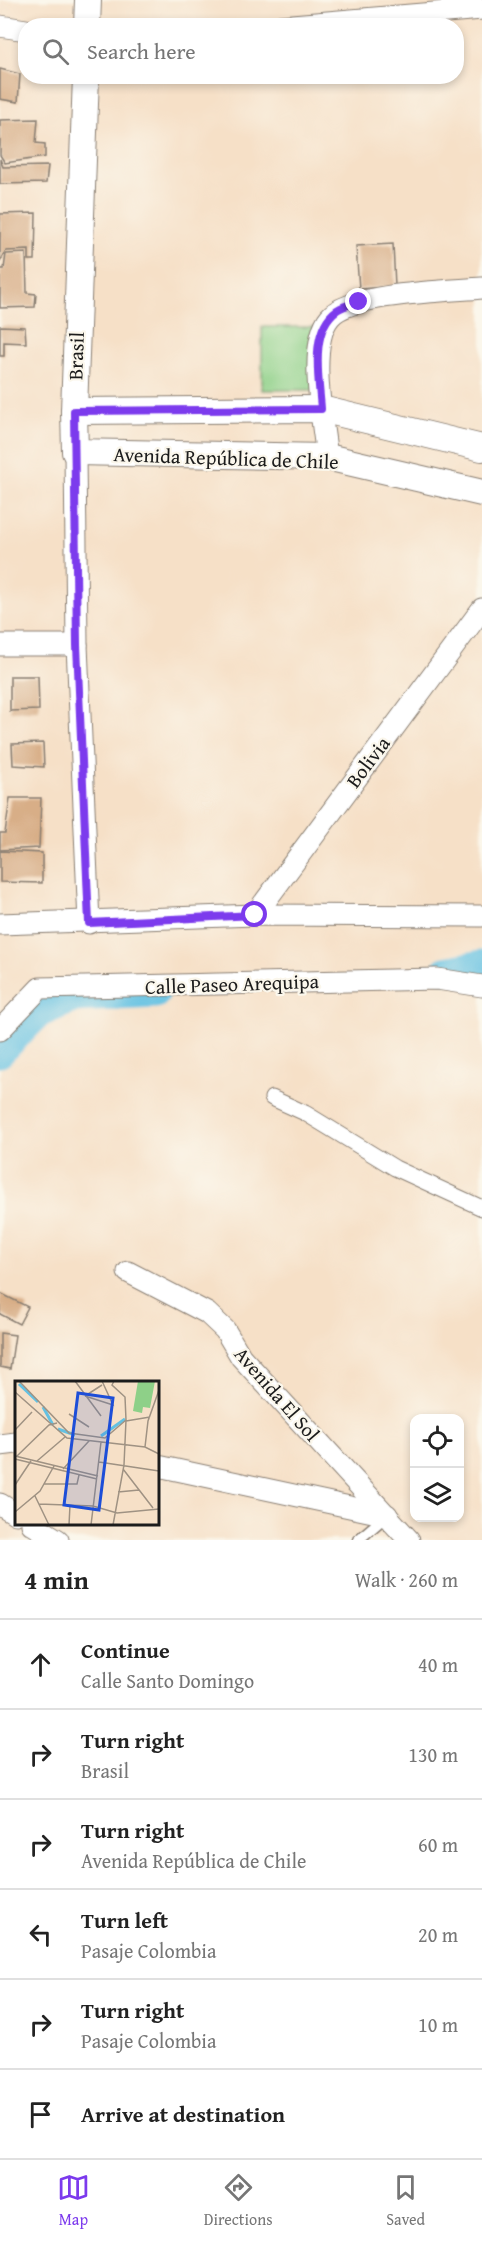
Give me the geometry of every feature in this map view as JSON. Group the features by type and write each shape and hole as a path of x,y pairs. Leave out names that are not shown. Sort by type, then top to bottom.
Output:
{"street":[{"path":"87,18 88,0"},
{"path":"333,18 400,8 482,9"},
{"path":"0,26 18,29"},
{"name":"Brasil","path":"86,84 74,411 77,645 89,923"},
{"path":"327,457 318,357 320,339 328,318 339,309 383,297 482,288"},
{"path":"74,411 321,409 482,448"},
{"name":"Avenida República de Chile","path":"75,452 327,457 482,493"},
{"name":"Bolivia","path":"255,915 482,609"},
{"path":"0,645 77,645"},
{"path":"0,924 89,923 255,915 482,916"},
{"name":"Calle Paseo Arequipa","path":"0,1030 40,988 437,979 482,986"},
{"path":"272,1098 305,1113 395,1168 482,1208"},
{"name":"Avenida El Sol","path":"128,1272 207,1313 225,1330 241,1357 409,1540"},
{"path":"0,1445 15,1443"},
{"path":"159,1466 387,1515"},
{"path":"0,1503 15,1513"},
{"path":"34,1525 58,1540"}],"lane":[{"path":"358,1540 387,1515"}],"green space":[{"path":"262,327 323,327 323,390 262,390"}],"building":[{"path":"0,69 18,74 18,102 0,99"},
{"path":"38,119 36,143 45,144 45,157 5,163 0,155 0,120"},
{"path":"0,159 3,167 48,166 46,183 0,184"},
{"path":"36,213 35,260 29,260 29,250 6,251 0,262 0,214"},
{"path":"393,244 395,286 359,289 356,246"},
{"path":"26,253 27,293 36,294 35,307 0,308 0,269 4,269 6,254"},
{"path":"0,326 25,327 26,343 4,342 4,356 0,356"},
{"path":"10,676 38,676 39,710 10,711"},
{"path":"43,743 44,767 13,765 12,744"},
{"path":"10,798 41,798 39,848 0,850 0,833 5,833"},
{"path":"0,851 42,853 42,883 0,882"},
{"path":"0,1293 28,1307 19,1324 0,1314"},
{"path":"0,1333 15,1335 10,1369 0,1367"}],"waterway":[{"path":"445,970 482,963"},
{"path":"0,1054 40,1014 75,999 156,995"}],"route":[{"path":"255,915 89,923 77,645 74,411 321,409 318,357 320,339 328,318 339,309 359,302"}]}
